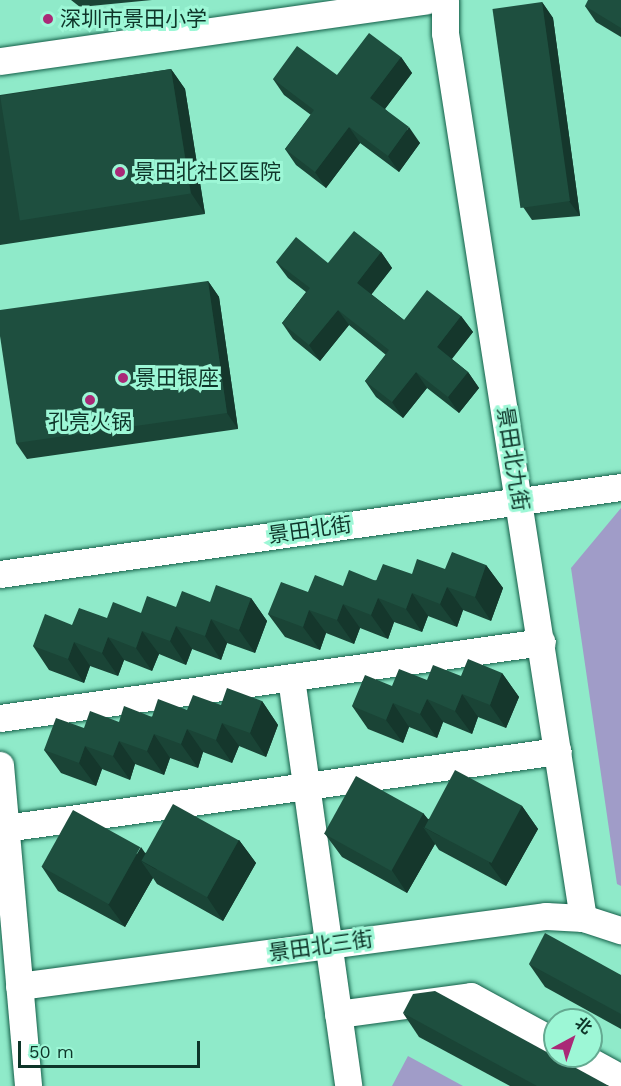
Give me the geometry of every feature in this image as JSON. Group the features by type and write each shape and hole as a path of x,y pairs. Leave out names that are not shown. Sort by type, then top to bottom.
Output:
{"street":[{"path":"0,61 426,0"},
{"name":"景田北九街","path":"445,0 445,33 542,642 583,918"},
{"name":"景田北街","path":"0,574 621,487"},
{"path":"0,718 542,642"},
{"path":"291,678 348,1086"},
{"path":"5,828 558,751"},
{"path":"0,765 28,1086"},
{"name":"景田北三街","path":"19,986 546,916 583,918 621,930"},
{"path":"338,1014 471,996 543,1035"},
{"path":"603,1068 621,1078"}],"shaded area":[{"path":"621,508 621,886 617,884 571,568"},
{"path":"408,1056 463,1086 392,1086"}],"building":[{"path":"588,0 621,0 621,28 585,6"},
{"path":"542,2 570,201 520,208 492,9"},
{"path":"369,33 401,57 370,98 409,127 388,156 349,127 315,172 285,149 314,110 273,79 297,46 337,75"},
{"path":"171,69 191,193 20,221 0,96"},
{"path":"354,231 381,252 357,283 404,320 427,290 461,316 437,347 468,372 448,397 416,372 392,402 365,381 389,350 338,310 309,345 282,323 310,288 276,262 296,237 328,263"},
{"name":"景田银座","path":"208,281 227,413 16,443 0,336 0,310"},
{"path":"452,552 486,565 475,597 447,587 440,604 412,593 406,609 378,598 371,615 343,604 337,620 309,610 303,627 268,614 281,582 308,592 315,575 343,586 349,570 376,581 383,564 412,574 417,559 445,569"},
{"path":"216,585 251,598 239,630 211,619 205,636 176,626 170,641 142,631 136,648 108,637 102,653 74,642 68,659 33,646 45,614 72,625 79,608 107,618 113,602 141,613 147,596 176,607 182,591 210,602"},
{"path":"468,659 502,673 490,705 462,694 455,711 427,699 420,714 393,703 386,720 352,706 365,675 392,686 399,669 427,680 433,665 461,676"},
{"path":"227,688 262,701 250,733 222,723 216,740 187,729 181,744 154,734 147,751 119,741 113,756 85,746 79,763 44,750 56,718 84,728 90,711 119,722 124,706 152,717 158,699 187,710 193,695 221,705"},
{"path":"455,770 522,806 492,863 424,827"},
{"path":"356,776 423,813 391,871 324,834"},
{"path":"173,804 239,840 207,897 141,861"},
{"path":"73,810 140,847 109,904 41,867"},
{"path":"545,933 621,975 621,1014 529,964"},
{"path":"435,991 543,1050 543,1068 576,1068 609,1086 537,1086 403,1013 413,994"}],"place":[{"name":"深圳市景田小学","path":"48,19"},
{"name":"景田北社区医院","path":"120,172"},
{"name":"景田银座","path":"123,378"},
{"name":"孔亮火锅","path":"90,400"}]}
